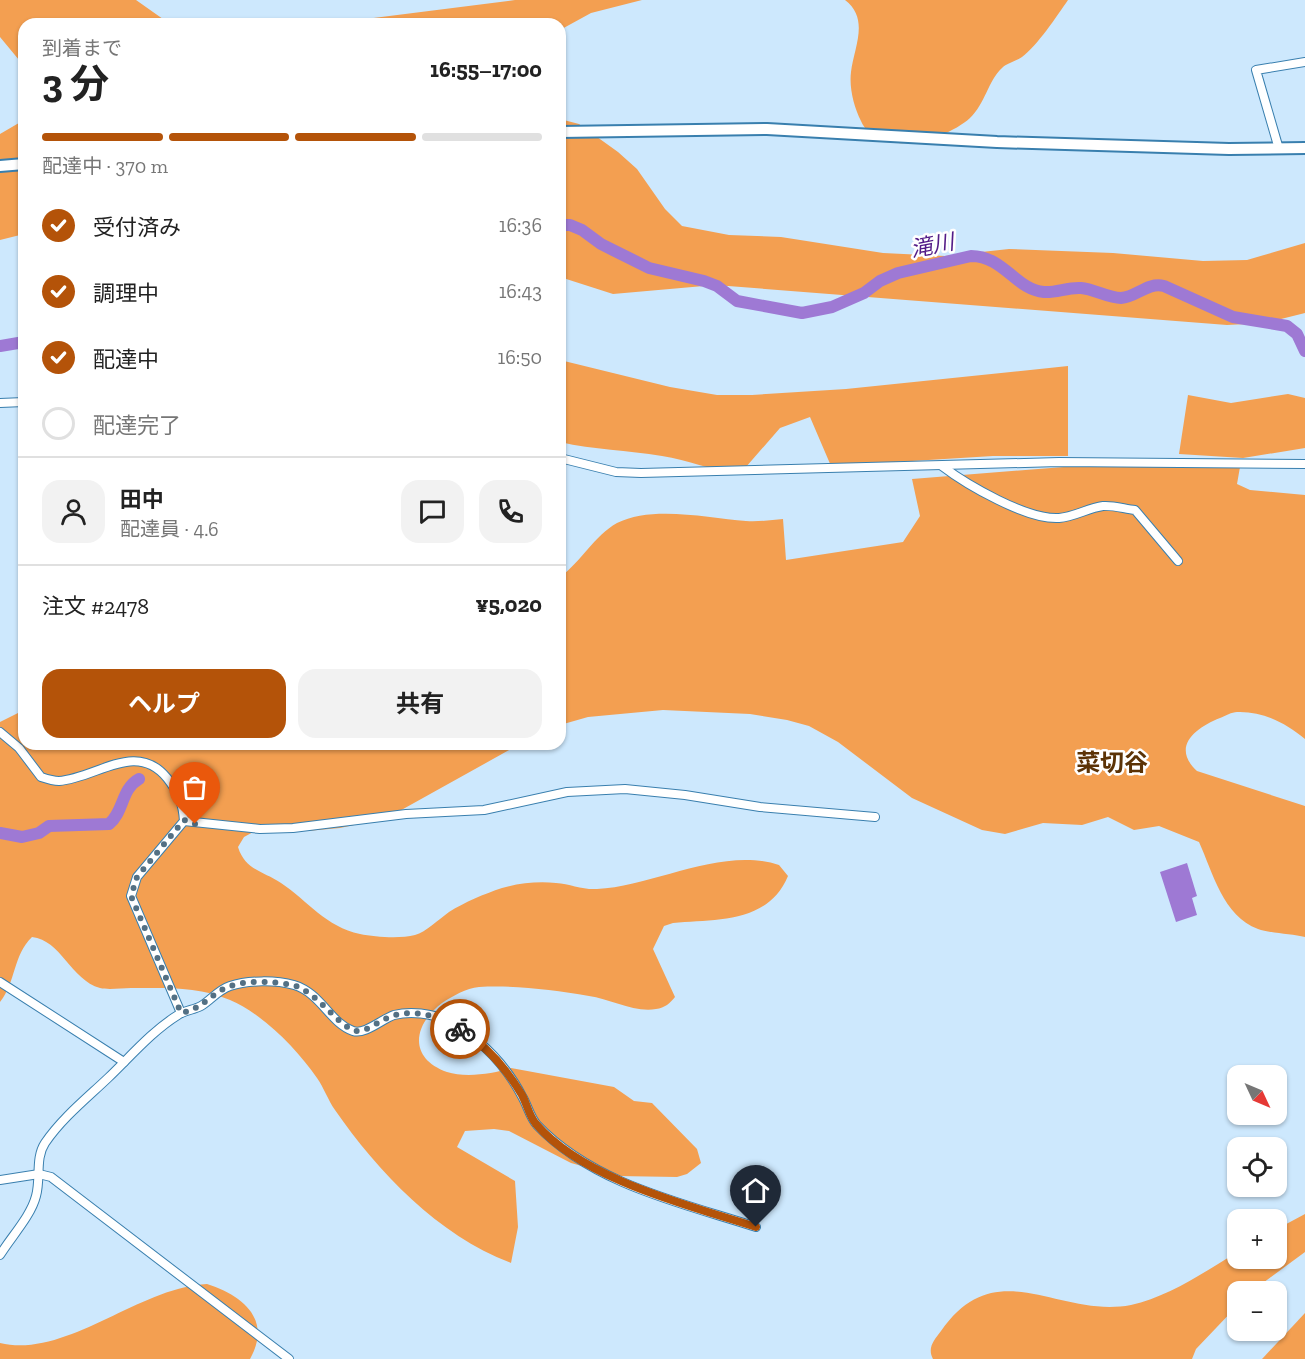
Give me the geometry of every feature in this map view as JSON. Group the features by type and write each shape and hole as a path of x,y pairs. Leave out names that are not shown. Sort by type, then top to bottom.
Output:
{"street":[{"path":"1279,149 1256,70 1305,62"},
{"path":"566,132 767,129 996,142 1305,148"},
{"path":"0,166 18,164"},
{"path":"0,403 18,402"},
{"path":"566,460 616,472 640,473 1059,462 1305,464"},
{"path":"942,466 974,489 1008,504 1049,517 1060,518 1107,505 1135,510 1178,561"},
{"path":"0,732 18,746"},
{"path":"21,750 41,777 59,781 135,759 149,763 165,776 178,793 184,820"},
{"path":"184,820 260,829 292,828 406,814 484,810 567,792 626,789 685,795 760,807 875,817"},
{"path":"181,1013 131,896 137,877 184,820"},
{"path":"0,982 124,1062"},
{"path":"0,1255 36,1198 39,1156 45,1143 124,1062 181,1013 201,1006 220,990 231,986 270,983 304,989 317,997 344,1026 353,1031 359,1031 392,1016 405,1013 426,1014 446,1020 476,1039 494,1056 523,1097 534,1122 575,1155 632,1186 756,1227"},
{"path":"0,1180 39,1174 51,1177 289,1359"}],"shaded area":[{"path":"0,0 136,0 162,18 18,18 18,59 0,37"},
{"path":"515,0 642,0 591,13 566,27 566,18 373,18"},
{"path":"845,0 1068,0 1034,46 1022,57 1004,66 997,73 970,118 959,126 929,139 897,143 882,140 870,133 856,110 851,91 851,78 859,25 853,8"},
{"path":"566,121 579,124 637,169 665,209 682,226 729,235 781,237 883,253 945,256 1009,249 1113,253 1203,261 1247,260 1305,243 1305,313 1265,323 1227,325 715,285 613,294 566,279"},
{"path":"18,124 18,236 0,240 0,134"},
{"path":"566,361 670,387 717,395 846,389 1068,366 1068,456 993,456 831,466 810,417 780,428 739,475 672,458 566,443"},
{"path":"1288,394 1305,398 1305,448 1243,458 1179,454 1188,395 1231,403"},
{"path":"1089,465 1240,467 1237,484 1250,490 1305,495 1305,739 1274,719 1247,712 1235,712 1211,722 1195,733 1186,746 1186,754 1189,762 1197,771 1305,806 1305,937 1268,932 1246,923 1236,914 1221,892 1199,842 1159,826 1134,830 1108,817 1082,825 1043,823 1005,834 982,830 912,798 838,742 809,726 787,720 750,714 663,710 588,717 566,723 566,572 609,528 631,518 663,514 751,521 783,519 786,560 903,542 920,516 912,479"},
{"path":"18,713 18,750 509,750 387,818 340,828 307,831 257,830 244,837 238,847 245,861 291,890 327,920 348,931 360,934 388,937 415,935 468,902 502,888 522,884 549,882 597,889 641,881 711,863 757,860 779,865 788,876 779,892 768,903 754,911 723,919 673,923 664,926 653,949 675,997 662,1008 640,1009 597,998 548,990 479,987 464,991 442,1003 425,1021 421,1031 419,1040 426,1058 434,1066 447,1072 462,1075 479,1074 511,1068 614,1087 634,1101 652,1103 697,1149 701,1163 687,1174 677,1177 617,1176 571,1163 509,1131 494,1129 465,1131 457,1147 515,1181 518,1227 511,1263 459,1236 412,1200 352,1133 300,1056 267,1023 242,1006 218,995 194,990 100,988 81,977 51,945 32,937 21,952 9,986 0,1002 0,722"},
{"path":"1187,863 1197,896 1192,898 1197,915 1176,922 1160,872"},
{"path":"1305,1214 1305,1252 1287,1265 1287,1224"},
{"path":"1227,1258 1227,1269 1282,1269 1266,1281 1227,1281 1227,1316 1196,1349 1192,1359 933,1359 931,1355 932,1344 962,1307 984,1295 1006,1291 1030,1293 1078,1304 1104,1307 1131,1305 1159,1296"},
{"path":"207,1284 232,1295 251,1311 258,1333 250,1359 0,1359 0,1343 25,1345 51,1341 77,1332 155,1297 181,1288"},
{"path":"1305,1313 1305,1359 1262,1359 1279,1341 1287,1341 1287,1332"}],"waterway":[{"name":"滝川","path":"566,225 582,230 601,244 649,268 704,281 717,286 737,301 802,313 832,307 864,293 880,281 898,273 971,256 992,261 1025,286 1044,292 1081,288 1121,298 1152,286 1164,286 1233,317 1287,326 1297,334 1305,351"},
{"name":"滝川","path":"0,346 18,343"},
{"path":"0,833 22,837 39,833 49,826 109,824 114,819 129,789 139,779"}],"way so far":[{"path":"195,824 184,820 137,877 131,896 181,1013 201,1006 220,990 231,986 246,983 270,983 292,985 304,989 317,997 344,1026 353,1031 359,1031 392,1016 405,1013 426,1014 446,1020 460,1029"}],"district":[{"name":"菜切谷","path":"1112,763"}],"route":[{"path":"460,1029 476,1039 504,1067 523,1097 534,1122 546,1134 584,1161 632,1186 756,1227"}]}
